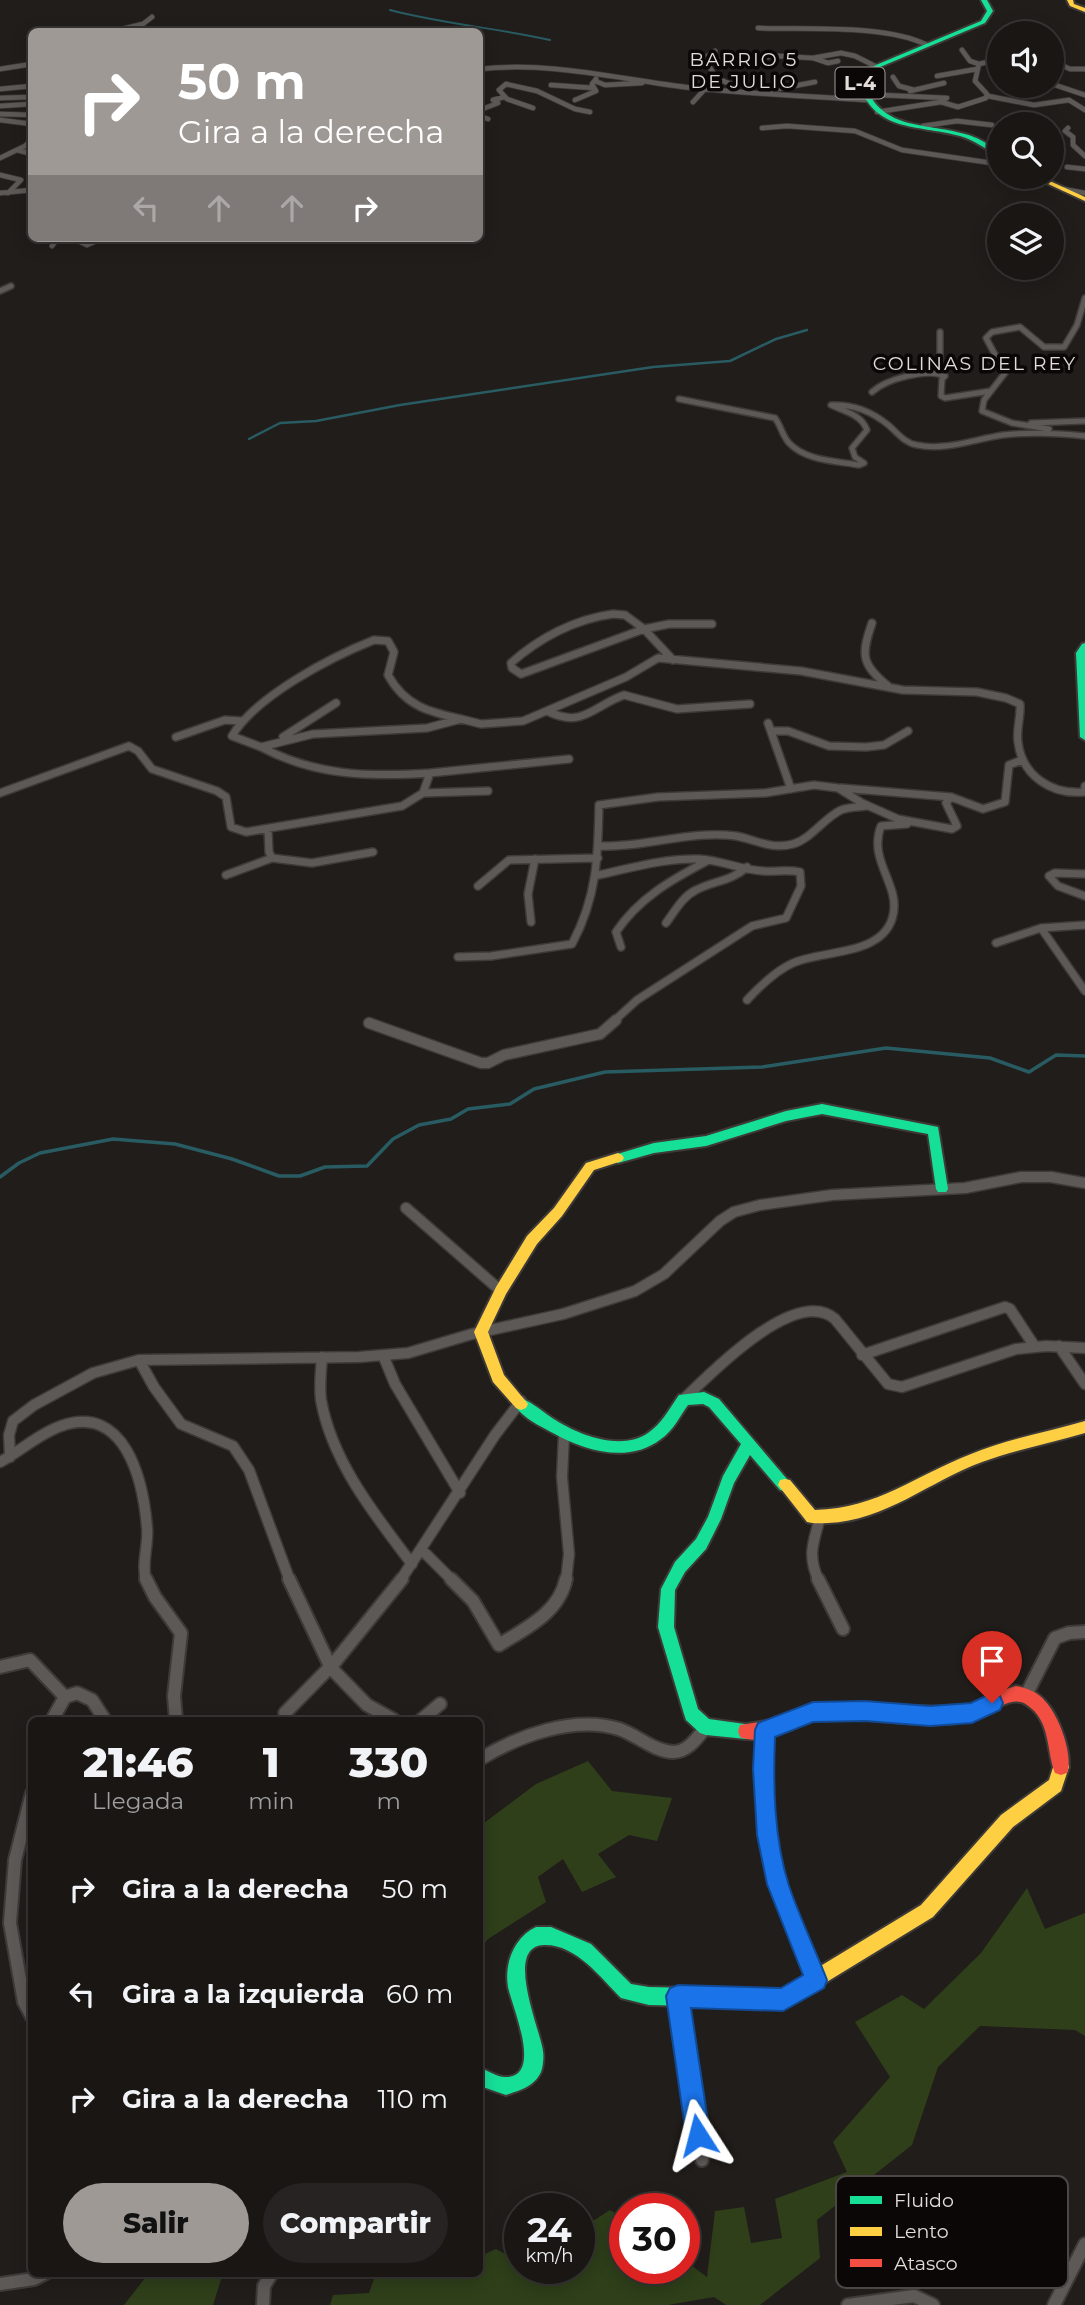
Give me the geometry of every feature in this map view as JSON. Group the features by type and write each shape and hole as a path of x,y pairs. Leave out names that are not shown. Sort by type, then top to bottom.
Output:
{"street":[{"name":"L-4","path":"984,0 990,11 983,22 877,67 862,79 860,89 877,112 891,119 962,134 987,148"},
{"path":"1070,0 1072,5 1085,10"},
{"path":"117,24 131,28 152,17"},
{"path":"758,29 885,33 909,36 928,46"},
{"path":"962,50 978,67"},
{"path":"715,51 707,55 715,78 723,83 743,86 744,91"},
{"path":"707,61 778,56 813,58 841,53 855,56 877,67"},
{"path":"813,58 828,63 838,61"},
{"path":"937,76 978,67 984,61 987,62"},
{"path":"0,69 28,65"},
{"path":"483,69 519,65 603,73 705,89 866,100"},
{"path":"1064,66 1085,69"},
{"path":"978,67 976,84 987,95"},
{"path":"542,93 567,69"},
{"path":"617,76 622,71"},
{"path":"575,100 594,93 595,81 603,73"},
{"path":"893,77 899,86 915,90"},
{"path":"862,79 880,95 947,98 941,102 877,112"},
{"path":"595,81 613,85 643,83 646,80"},
{"path":"767,92 814,82"},
{"path":"906,95 944,83"},
{"path":"533,108 504,97 499,90 506,84 542,93 579,111 590,112"},
{"path":"551,85 594,88"},
{"path":"0,89 28,86"},
{"path":"1064,88 1085,95"},
{"path":"693,102 705,89"},
{"path":"906,95 916,104"},
{"path":"941,102 950,107 959,107 987,96"},
{"path":"0,98 28,97"},
{"path":"483,109 498,103 493,100 504,97"},
{"path":"1000,98 1034,104 1069,100 1085,110"},
{"path":"0,106 28,104"},
{"path":"0,114 28,115"},
{"path":"483,117 488,119"},
{"path":"0,120 28,124"},
{"path":"923,126 957,121 987,124"},
{"path":"762,128 787,126 855,131 902,150 987,162"},
{"path":"1068,128 1065,131 1073,137 1073,145 1085,156"},
{"path":"0,158 28,142"},
{"path":"17,150 28,156"},
{"path":"1067,167 1085,169"},
{"path":"0,175 20,179 8,192"},
{"path":"1060,189 1085,199"},
{"path":"1063,189 1085,193"},
{"path":"0,193 28,191"},
{"path":"17,192 28,197"},
{"path":"52,246 55,242"},
{"path":"0,291 11,286"},
{"path":"1084,435 1012,423 982,411 981,404 1006,373 985,341 992,332 1020,327 1039,344 1059,349 1067,344 1077,325 1085,298"},
{"path":"940,332 940,373"},
{"path":"872,392 883,382 940,373 945,376 942,379 941,396 945,398 992,390"},
{"path":"679,399 775,418 781,424 784,437 793,447 810,454 859,465 864,463 855,457 852,448 867,430 865,423 860,417 831,405 845,406 877,417 889,425 904,442 919,446 934,447 1015,434 1084,435"},
{"path":"1012,423 1085,421"},
{"path":"673,660 642,629 624,615 616,614 590,618 545,638 521,652 511,663 512,668 521,674 642,629 669,624 712,624"},
{"path":"872,622 862,657 867,670 889,687"},
{"path":"569,760 430,773 351,777 274,756 261,747 248,745 232,736 240,721 289,685 374,640 388,641 394,652 388,675 397,693 429,712 481,724 523,721 626,677 658,658 801,671 927,692 984,691 1020,704 1022,715 1017,741 1022,760 1038,779 1056,792 1071,795 1084,792 1085,786"},
{"path":"1085,646 1081,653 1085,737"},
{"path":"547,711 559,717 585,717 612,699 624,695 677,709 750,704"},
{"path":"279,740 336,703"},
{"path":"176,737 225,719 240,721"},
{"path":"261,747 305,735 451,726 461,719"},
{"path":"791,789 770,727 829,746 884,745 908,731"},
{"path":"0,793 129,746 138,751 152,769 226,797 231,827 246,832 402,806 423,793 488,792"},
{"path":"458,957 491,956 572,944 593,901 598,875 599,805 658,797 791,789 814,785 951,797 982,810 994,808 1004,802 1009,765 1022,760"},
{"path":"423,793 430,773"},
{"path":"838,788 869,806 916,823 953,829 957,826 946,803 951,797"},
{"path":"598,846 625,848 668,837 724,835 740,837 769,847 787,847 841,810 869,806"},
{"path":"747,1000 763,983 794,962 823,957 873,940 888,931 894,900 875,843 881,826 916,823"},
{"path":"268,830 269,852 272,858"},
{"path":"226,875 272,858 312,863 373,852"},
{"path":"478,886 509,860 598,858"},
{"path":"531,922 528,894 535,859"},
{"path":"369,1023 481,1063 488,1063 504,1055 600,1034 637,1000 691,964 752,926 786,918 802,886 800,872 785,869 762,871 708,860 652,863 598,875"},
{"path":"621,947 616,932 629,911 672,880 708,860"},
{"path":"666,923 687,895 703,887 733,879 747,867"},
{"path":"1085,874 1055,873 1049,876 1058,886 1085,896"},
{"path":"996,943 1041,928 1085,925"},
{"path":"1041,928 1085,991"},
{"path":"942,1189 934,1130 822,1109 786,1116 706,1141 653,1148 590,1166 558,1212 532,1240 501,1291 481,1332 494,1369 507,1390 564,1434 592,1444 610,1446 634,1444 654,1437 684,1399 720,1364 778,1322 806,1310 818,1308 832,1315 888,1384 902,1387 1016,1349 1059,1346 1085,1348"},
{"path":"5,1460 13,1421 34,1405 93,1373 139,1360 408,1353 481,1332 563,1314 635,1291 664,1274 720,1221 734,1212 760,1205 832,1195 965,1188 1021,1177 1051,1177 1085,1183"},
{"path":"406,1208 501,1291"},
{"path":"862,1355 1005,1307 1010,1309 1035,1347"},
{"path":"1059,1346 1085,1384"},
{"path":"383,1355 395,1384 460,1493"},
{"path":"322,1357 320,1398 327,1429 362,1493 412,1564"},
{"path":"139,1360 154,1387 181,1424 233,1446 249,1470 264,1520 331,1668 367,1704 386,1717"},
{"path":"684,1399 704,1398 714,1403 812,1517 820,1518 865,1511 974,1459 1085,1427"},
{"path":"285,1713 331,1668 378,1614 460,1493 496,1431 520,1401"},
{"path":"5,1460 49,1431 70,1423 90,1422 120,1437 143,1500 148,1524 144,1573 150,1590 181,1633 174,1696 176,1717"},
{"path":"422,1550 473,1601 499,1645 540,1618 558,1600 567,1575 569,1538 562,1477 564,1434"},
{"path":"483,2078 506,2086 525,2079 533,2069 534,2051 516,1984 518,1960 524,1944 536,1936 551,1936 585,1950 627,1992 649,1996 783,1999 927,1911 1007,1821 1055,1784 1062,1765 1060,1749 1042,1707 1026,1695 1013,1693 972,1713 930,1716 865,1711 813,1712 754,1732 706,1727 692,1714 666,1627 668,1589 680,1567 701,1544 728,1482 748,1445"},
{"path":"820,1518 813,1542 811,1564 843,1629"},
{"path":"1026,1695 1055,1638 1069,1633 1085,1632"},
{"path":"0,1667 30,1660 65,1697"},
{"path":"54,1717 65,1697 77,1693 92,1700 103,1717"},
{"path":"425,1717 440,1704"},
{"path":"483,1758 517,1741 554,1730 593,1723 618,1729 674,1753 685,1750 706,1727"},
{"path":"765,1730 763,1769 767,1835 778,1884 816,1980"},
{"path":"28,1809 15,1860 5,1925 16,1947 24,2002 28,2010"},
{"path":"678,1996 702,2160"},
{"path":"1068,2277 1085,2244"},
{"path":"0,2284 38,2277"},
{"path":"263,2305 264,2286 270,2277"},
{"path":"1054,2305 1063,2288"},
{"path":"848,2305 914,2296 933,2305"}],"green space":[{"path":"588,1761 612,1791 672,1798 657,1841 629,1835 598,1854 616,1877 582,1892 563,1859 538,1877 546,1902 488,1939 483,1945 483,1824 536,1784"},
{"path":"1027,1888 1045,1929 1085,1913 1085,2036 1075,2030 980,2026 938,2067 912,2145 873,2176 836,2176 847,2172 833,2142 890,2077 855,2022 902,1995 924,2009 981,1953"},
{"path":"836,2176 836,2205 817,2220 820,2258 760,2305 726,2305 714,2297 668,2305 330,2305 333,2295 369,2293 375,2277 483,2277 483,2255 496,2249 504,2253 504,2284 595,2284 595,2220 609,2211 609,2284 700,2284 700,2272 707,2277 715,2211 744,2207 751,2243 782,2238 775,2199"},
{"path":"146,2277 222,2277 213,2305 124,2305"}],"waterway":[{"path":"390,10 550,40"},
{"path":"249,439 280,423 316,421 400,405 653,367 730,361 776,339 807,330"},
{"path":"0,1177 19,1163 40,1153 113,1139 175,1144 232,1159 279,1176 300,1176 325,1167 367,1166 393,1139 419,1125 451,1119 468,1109 510,1104 534,1089 605,1072 762,1067 886,1048 990,1058 1029,1072 1056,1055 1085,1056"}],"traffic: fast":[{"path":"984,0 990,11 983,22 878,66 860,80 865,96 874,108 885,116 899,122 965,135 987,146"},
{"path":"1085,646 1081,653 1085,737"},
{"path":"618,1158 654,1148 706,1141 786,1116 822,1109 934,1130 942,1189"},
{"path":"521,1404 567,1434 601,1446 619,1447 654,1437 667,1424 684,1399 704,1398 714,1403 785,1485"},
{"path":"746,1731 706,1727 692,1714 666,1627 668,1589 680,1567 701,1544 714,1519 728,1481 748,1445"},
{"path":"483,2078 506,2086 525,2079 533,2069 534,2051 516,1984 518,1960 525,1944 536,1936 551,1936 585,1950 627,1992 649,1996 778,1999"}],"traffic: slow":[{"path":"1070,0 1072,5 1085,10"},
{"path":"1063,189 1085,199"},
{"path":"521,1404 498,1378 481,1332 501,1291 532,1240 558,1212 590,1166 618,1158"},
{"path":"785,1485 812,1517 857,1512 897,1497 976,1458 1085,1427"},
{"path":"778,1999 783,1999 927,1911 1007,1821 1055,1785 1061,1767"}],"traffic: jam":[{"path":"746,1731 772,1728 804,1714 819,1711 937,1715 969,1713 1016,1694 1032,1699 1046,1715 1055,1736 1061,1767"}],"district":[{"name":"BARRIO 5 DE JULIO","path":"744,70"},
{"name":"COLINAS DEL REY","path":"975,363"}],"route":[{"path":"698,2135 678,1996 783,1999 816,1980 778,1884 767,1835 763,1769 765,1730 813,1712 865,1711 930,1716 972,1713 992,1703"}]}
